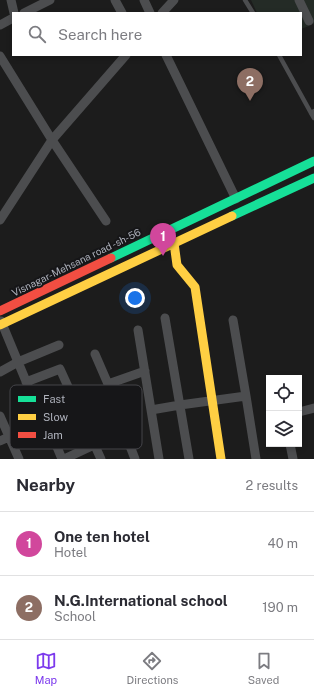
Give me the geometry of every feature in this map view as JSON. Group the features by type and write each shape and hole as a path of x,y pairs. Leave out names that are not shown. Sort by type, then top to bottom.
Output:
{"main road":[{"name":"Visnagar-Mehsana road -sh-56","path":"0,311 175,227 236,200 314,161"},
{"path":"1,323 314,178"},
{"path":"174,243 177,265 195,287 221,459"}],"street":[{"path":"11,0 14,12"},
{"path":"26,12 48,0"},
{"path":"115,0 121,12"},
{"path":"144,0 150,12"},
{"path":"163,12 174,0"},
{"path":"299,0 309,21"},
{"path":"0,25 12,19"},
{"path":"0,56 52,140 106,221"},
{"path":"0,220 52,140 125,56"},
{"path":"166,56 236,200"},
{"path":"166,318 189,459"},
{"path":"233,320 256,459"},
{"path":"1,323 27,385"},
{"path":"138,330 159,459"},
{"path":"0,372 18,362 59,345"},
{"path":"95,354 108,384 145,371"},
{"path":"26,382 60,369 67,385"},
{"path":"151,410 246,396"},
{"path":"302,411 314,408"},
{"path":"0,416 9,437 0,441"},
{"path":"291,447 293,459"},
{"path":"14,449 19,459"},
{"path":"58,449 64,459 86,449"},
{"path":"97,449 101,459"},
{"path":"131,449 135,459"}],"lane":[{"path":"245,0 252,12"},
{"path":"280,56 314,118"}],"shaded area":[{"path":"251,0 295,0 301,12 257,12"},
{"path":"303,0 314,0 314,25"},
{"path":"302,13 309,26 302,29"}],"traffic: fast":[{"path":"111,258 314,161"},
{"path":"232,216 314,178"}],"traffic: slow":[{"path":"0,325 232,216"},
{"path":"174,243 177,265 195,287 221,459"}],"traffic: jam":[{"path":"0,311 111,258"}],"place":[{"name":"N.G.International school","path":"250,101"},
{"name":"One ten hotel","path":"163,256"}]}
